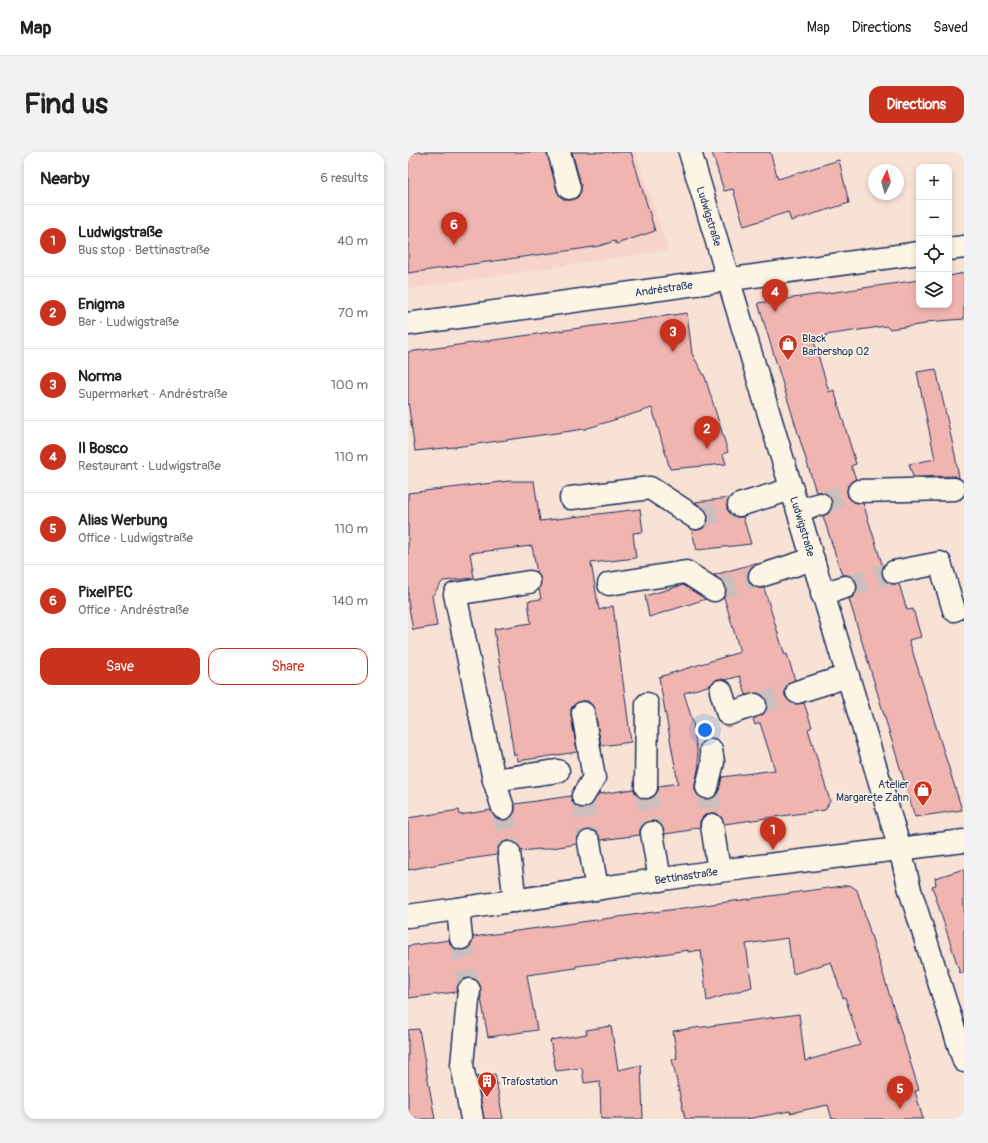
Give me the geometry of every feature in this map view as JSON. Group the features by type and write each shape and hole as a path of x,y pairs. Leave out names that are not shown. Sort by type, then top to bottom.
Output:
{"street":[{"path":"558,152 569,188"},
{"name":"Ludwigstraße","path":"690,152 900,849 910,890 964,1061"},
{"path":"952,249 964,247"},
{"name":"Andréstraße","path":"408,324 916,253"},
{"path":"571,498 650,488 696,518"},
{"path":"859,491 954,489"},
{"path":"739,505 792,490"},
{"path":"798,510 820,504"},
{"path":"760,576 813,559"},
{"path":"894,572 940,563 954,610"},
{"path":"609,584 686,572 714,590"},
{"path":"503,808 494,780 455,594 529,582"},
{"path":"822,594 845,587"},
{"path":"796,692 848,676"},
{"path":"721,691 728,714 755,706"},
{"path":"646,787 647,704"},
{"path":"583,713 594,778 583,796"},
{"path":"707,787 713,762 711,750"},
{"path":"494,780 558,771"},
{"path":"712,825 719,871"},
{"path":"652,833 660,880"},
{"name":"Bettinastraße","path":"408,916 719,871 964,841"},
{"path":"589,842 597,889"},
{"path":"509,853 514,900"},
{"path":"458,909 461,938"},
{"path":"469,990 462,1065 472,1119"}],"shaded area":[{"path":"408,152 636,152 668,250 408,289"}],"building":[{"path":"408,152 547,152 557,191 561,197 566,200 572,200 578,197 581,191 581,185 572,152 631,152 655,231 616,244 615,241 599,246 580,249 408,273"},
{"path":"712,152 770,152 778,179 839,160 849,203 791,221 788,212 744,226 733,189 724,191"},
{"path":"964,273 964,319 926,322 926,324 889,329 886,326 813,338 829,392 834,390 856,464 851,466 856,479 848,485 848,497 853,502 863,503 883,567 882,574 884,580 890,584 899,584 907,610 913,609 921,637 909,640 962,810 915,817 849,599 854,596 857,590 857,583 854,578 848,575 842,575 823,516 829,513 832,508 832,500 824,492 816,492 758,303 916,280 916,308 952,308 952,275"},
{"path":"687,313 692,354 705,377 728,452 723,454 726,464 670,469 652,408 585,429 415,451 408,401 408,352"},
{"path":"936,369 959,478 954,476 913,477 909,464 935,459 917,372"},
{"path":"509,481 534,481 540,521 640,509 643,532 633,533 636,558 591,563 599,610 613,606 631,742 601,746 595,711 588,701 581,701 571,708 577,752 518,761 517,755 514,755 494,629 531,623 528,601 541,599 539,589 541,580 537,573 532,546 470,553 474,578 443,581 432,596 437,626 413,630 408,601 408,493"},
{"path":"729,498 727,509 730,514 736,517 743,517 751,544 697,550 691,529 702,529 707,524 708,518 707,512 695,502"},
{"path":"756,563 757,564 751,568 748,573 748,579 752,585 758,588 764,588 785,655 787,654 795,680 788,684 785,690 785,696 794,704 804,703 812,727 808,729 830,801 825,810 724,824 721,817 716,813 711,813 704,816 700,821 700,827 665,834 661,825 657,821 650,821 644,824 640,829 640,835 601,840 594,830 587,830 581,833 577,838 577,844 540,850 521,851 519,846 514,842 507,841 502,843 498,848 497,855 408,870 408,818 459,810 460,815 491,810 495,817 500,820 506,820 512,817 515,811 515,804 571,796 572,802 576,806 583,808 589,807 599,794 634,789 639,798 646,799 652,798 657,794 659,786 678,783 659,677 740,652 724,597 726,591 725,585 714,575","holes":["740,676 746,695 758,693 764,696 767,701 765,713 753,719 755,725 760,723 775,770 722,777 719,790 716,795 711,799 704,799 698,796 695,790 699,765 693,723 684,693 711,685 717,679 726,680"]},
{"path":"683,585 706,599 649,617 645,596"},
{"path":"964,869 964,973 960,973 932,886 936,885 935,878"},
{"path":"850,885 857,890 919,1090 915,1091 923,1119 832,1119 828,1105 790,1113 790,1111 747,1119 685,1119 672,1059 677,1058 673,1031 799,1014 805,1061 860,1045 845,997 843,998 831,962 793,974 788,938 746,944 752,987 707,1001 701,950 688,952 688,950 576,966 576,968 527,975 537,1030 488,1037 480,985 477,980 471,978 464,979 459,982 456,992 408,998 408,946 449,940 451,946 456,949 463,950 469,948 473,937"},
{"path":"611,1026 618,1070 641,1065 643,1119 601,1119 600,1081 584,1083 582,1068 556,1071 550,1040 587,1034 586,1030"},
{"path":"419,1029 435,1119 408,1119 408,1030"},
{"name":"Trafostation","path":"495,1074 503,1119 484,1119 477,1077"}],"tunnel":[{"path":"820,504 859,491"},
{"path":"696,518 739,505"},
{"path":"845,587 894,572"},
{"path":"714,590 760,576"},
{"path":"755,705 797,692"},
{"path":"646,787 652,833"},
{"path":"707,787 712,825"},
{"path":"583,796 589,842"},
{"path":"503,808 509,853"},
{"path":"461,938 469,990"}],"place":[{"name":"PixelPEC","path":"454,245"},
{"name":"Il Bosco","path":"775,312"},
{"name":"Norma","path":"673,352"},
{"name":"Black Barbershop 02","path":"788,361"},
{"name":"Enigma","path":"707,449"},
{"name":"Atelier Margarete Zahn","path":"923,807"},
{"name":"Ludwigstraße","path":"773,850"},
{"name":"Trafostation","path":"487,1098"},
{"name":"Alias Werbung","path":"900,1109"}]}
